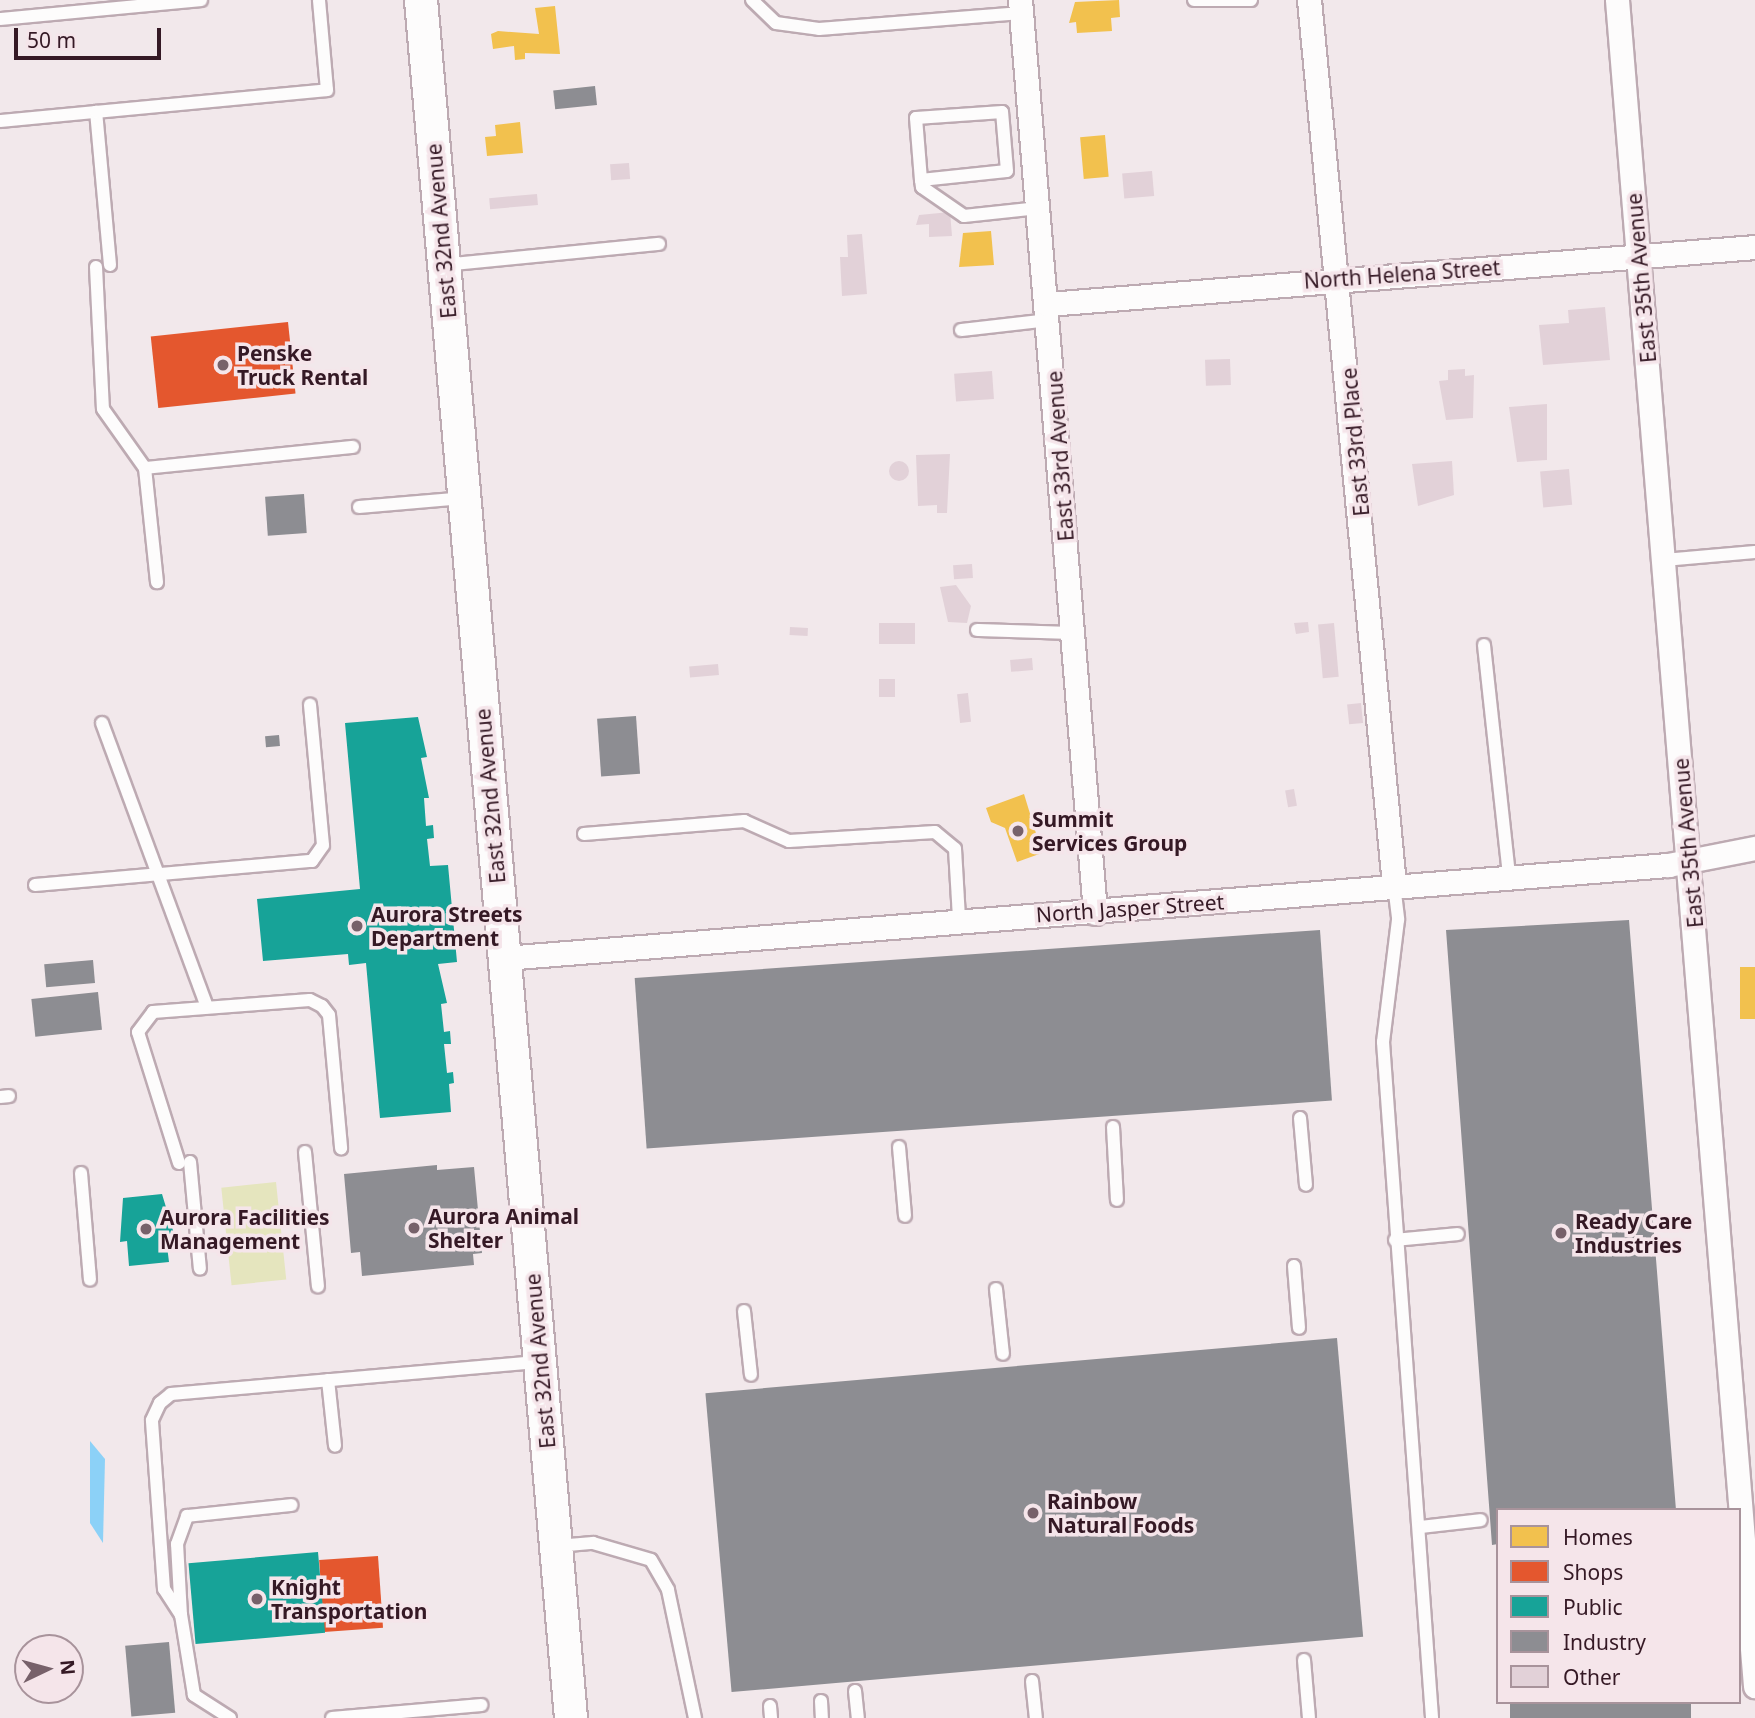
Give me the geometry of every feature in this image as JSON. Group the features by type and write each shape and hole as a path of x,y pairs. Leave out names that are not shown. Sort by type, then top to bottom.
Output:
{"street":[{"name":"East 32nd Avenue","path":"421,0 571,1718"},
{"name":"East 33rd Place","path":"1309,0 1394,885"},
{"name":"East 35th Avenue","path":"1617,0 1689,858 1746,1459 1755,1686"},
{"name":"East 33rd Avenue","path":"1021,6 1049,312 1095,913"},
{"name":"North Helena Street","path":"1049,312 1336,279 1755,247"},
{"name":"North Jasper Street","path":"503,958 959,919 1095,913 1394,885 1668,865 1689,858 1755,848"}],"lane":[{"path":"0,19 201,0"},
{"path":"0,121 327,90 319,0"},
{"path":"1194,0 1251,0"},
{"path":"755,2 776,23 819,29 1021,6"},
{"path":"96,112 110,265"},
{"path":"921,180 1007,171 1002,112 916,118 921,180 942,204 964,216 1039,208"},
{"path":"444,265 659,244"},
{"path":"96,267 103,409 145,468 157,582"},
{"path":"961,330 1049,312"},
{"path":"145,468 353,447"},
{"path":"359,507 465,498"},
{"path":"1664,560 1755,552"},
{"path":"977,630 1073,633"},
{"path":"1484,645 1509,877"},
{"path":"35,885 312,861 323,845 310,705"},
{"path":"102,723 155,875 207,1007"},
{"path":"584,834 744,821 789,841 936,832 955,849 959,919"},
{"path":"1394,885 1398,920 1383,1042 1395,1240 1420,1527 1432,1718"},
{"path":"200,1269 185,1163 138,1032 153,1012 310,1000 323,1006 329,1015 341,1148"},
{"path":"1300,1118 1306,1185"},
{"path":"1113,1127 1118,1200"},
{"path":"899,1147 905,1216"},
{"path":"305,1152 318,1286"},
{"path":"81,1172 90,1280"},
{"path":"1395,1240 1458,1234"},
{"path":"1294,1266 1298,1328"},
{"path":"996,1289 1003,1354"},
{"path":"744,1311 751,1375"},
{"path":"181,1615 163,1589 152,1420 160,1403 171,1394 540,1362"},
{"path":"328,1380 335,1446"},
{"path":"230,1718 194,1695 181,1615 177,1544 187,1516 291,1505"},
{"path":"1420,1527 1481,1520"},
{"path":"556,1546 593,1543 651,1560 668,1590 695,1718"},
{"path":"1304,1660 1309,1718"},
{"path":"1032,1681 1036,1718"},
{"path":"855,1691 858,1718"},
{"path":"821,1701 822,1718"},
{"path":"332,1718 481,1705"}],"green space":[{"path":"276,1182 286,1279 232,1285 221,1188"}],"water":[{"path":"90,1441 105,1459 103,1543 90,1523"}],"building: Homes":[{"path":"1119,0 1120,17 1111,18 1112,31 1077,33 1076,22 1069,23 1075,2"},
{"path":"555,6 560,54 525,53 525,59 515,60 514,46 493,49 491,34 498,31 539,34 535,8"},
{"path":"520,122 523,153 487,156 485,137 496,136 495,125"},
{"path":"1105,135 1109,177 1084,179 1080,137"},
{"path":"991,231 994,265 959,267 963,233"},
{"path":"1024,794 1042,853 1017,862 1005,828 991,822 986,808"},
{"path":"1740,967 1755,967 1755,1019 1740,1019"}],"building: Shops":[{"name":"Penske Truck Rental","path":"288,322 296,394 158,408 151,336"},
{"path":"378,1556 383,1628 324,1632 319,1560"}],"building: Public":[{"name":"Aurora Streets Department","path":"418,717 427,757 421,758 429,798 424,798 426,826 433,825 434,838 427,839 430,866 448,865 457,962 438,964 447,1003 441,1004 444,1032 450,1031 451,1044 444,1044 447,1073 453,1072 454,1083 449,1084 451,1112 380,1118 366,963 349,965 348,954 263,961 257,899 360,889 345,723"},
{"name":"Aurora Facilities Management","path":"162,1194 175,1237 166,1238 169,1262 129,1266 127,1241 120,1242 123,1198"},
{"name":"Knight Transportation","path":"318,1552 325,1633 196,1644 188,1563"}],"building: Industry":[{"path":"595,86 597,105 555,109 553,90"},
{"path":"304,494 307,533 268,536 265,497"},
{"path":"636,716 640,774 601,777 597,719"},
{"path":"279,735 280,746 266,747 265,736"},
{"name":"Ready Care Industries","path":"1629,920 1676,1508 1496,1508 1496,1544 1492,1545 1446,930"},
{"path":"1320,930 1332,1101 647,1149 635,978"},
{"path":"93,960 95,983 46,987 44,964"},
{"path":"98,992 102,1030 35,1037 31,999"},
{"name":"Aurora Animal Shelter","path":"437,1165 437,1170 474,1167 482,1253 473,1254 474,1265 362,1276 360,1252 351,1253 344,1174"},
{"name":"Rainbow Natural Foods","path":"1337,1338 1363,1637 732,1692 705,1393"},
{"path":"169,1642 175,1713 131,1717 125,1646"},
{"path":"1510,1704 1691,1704 1691,1718 1510,1718"}],"building: Other":[{"path":"629,163 630,179 611,180 610,164"},
{"path":"1152,171 1154,196 1124,199 1122,174"},
{"path":"537,194 538,205 490,209 489,198"},
{"path":"950,212 952,236 929,237 929,224 916,225 919,215"},
{"path":"862,234 867,294 842,296 840,257 848,257 847,235"},
{"path":"1605,307 1610,360 1543,365 1539,325 1569,323 1568,310"},
{"path":"1230,359 1231,385 1206,386 1205,360"},
{"path":"1465,369 1465,376 1474,375 1473,418 1446,420 1439,381 1448,380 1448,370"},
{"path":"992,371 994,399 956,402 954,374"},
{"path":"1547,404 1547,460 1517,462 1509,407"},
{"path":"950,454 947,513 937,513 937,505 918,506 916,455"},
{"path":"899,461 906,464 909,471 906,478 899,481 892,478 889,471 892,464"},
{"path":"1452,461 1454,495 1418,506 1412,464"},
{"path":"1569,469 1572,505 1543,507 1540,472"},
{"path":"972,564 973,578 954,579 953,565"},
{"path":"956,585 971,606 967,623 948,622 940,587"},
{"path":"1308,622 1309,632 1296,634 1294,623"},
{"path":"879,623 915,623 915,644 879,644"},
{"path":"1334,623 1339,677 1323,678 1318,624"},
{"path":"790,627 808,628 808,636 790,635"},
{"path":"1032,658 1033,670 1011,672 1010,660"},
{"path":"718,664 719,675 690,677 689,667"},
{"path":"879,679 895,679 895,697 879,697"},
{"path":"968,693 971,722 960,723 957,694"},
{"path":"1361,703 1363,723 1349,724 1347,704"},
{"path":"1294,789 1297,806 1288,807 1285,791"}],"place":[{"name":"Penske Truck Rental","path":"223,365"},
{"name":"Summit Services Group","path":"1018,831"},
{"name":"Aurora Streets Department","path":"357,926"},
{"name":"Aurora Animal Shelter","path":"414,1228"},
{"name":"Aurora Facilities Management","path":"146,1229"},
{"name":"Ready Care Industries","path":"1561,1233"},
{"name":"Rainbow Natural Foods","path":"1033,1513"},
{"name":"Knight Transportation","path":"257,1599"}]}
